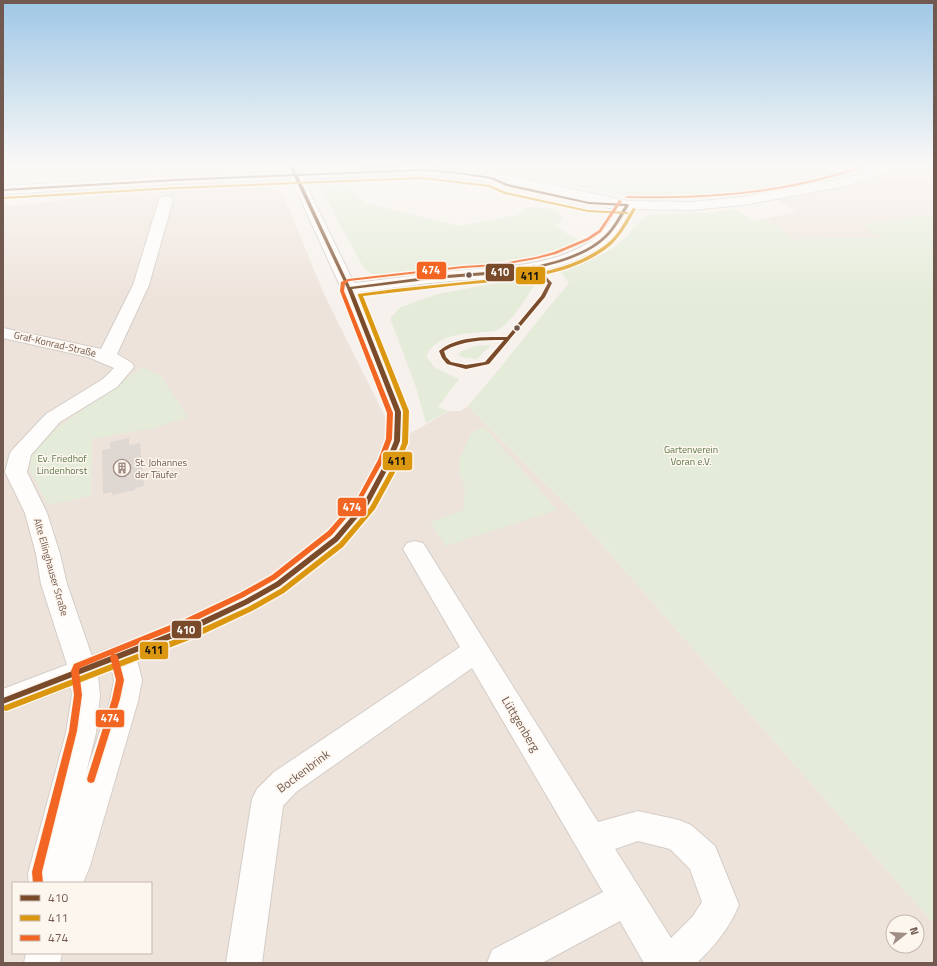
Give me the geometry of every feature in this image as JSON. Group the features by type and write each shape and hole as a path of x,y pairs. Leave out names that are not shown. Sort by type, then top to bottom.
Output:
{"street":[{"path":"107,356 141,285 163,211"},
{"path":"3,702 122,655 219,615 246,602 278,584 336,539 367,503 388,464 397,441 398,412 352,295 312,211"},
{"path":"352,295 445,286 468,281 480,276 567,258 583,251 604,238 623,211"},
{"name":"Graf-Konrad-Straße","path":"3,333 37,339 107,356"},
{"name":"Alte Ellinghauser Straße","path":"46,882 45,874 81,733 86,695 83,671 54,584 48,554 36,513 10,472 21,453 53,418 110,383 125,367 107,356"},
{"name":"Lüttgenberg","path":"415,549 665,963"},
{"name":"Bockenbrink","path":"244,963 268,798 285,782 476,651"},
{"path":"66,882 73,866 124,701 128,680 122,655"},
{"path":"591,840 638,826 679,836 703,858 721,905 706,929 671,963"},
{"path":"505,963 626,899"}],"shaded area":[{"path":"3,211 290,211 325,296 397,441 449,411 460,411 468,406 571,509 934,924 934,963 3,963"},
{"path":"795,211 934,211 934,214 863,224 884,238 792,239 767,218 796,212"}],"green space":[{"path":"333,211 398,211 459,226 517,215 522,211 555,211 564,219 555,226 578,240 555,251 530,259 406,274 372,274 365,269"},
{"name":"Gartenverein Voran e.V.","path":"738,211 753,220 767,218 792,239 883,238 863,224 934,214 934,924 571,509 468,406 569,283 559,270 584,262 609,251 623,240 643,218 652,214"},
{"path":"532,276 537,281 515,314 505,325 498,330 451,336 443,339 431,349 426,356 435,368 459,379 438,407 449,411 426,423 415,384 390,318 401,307 438,294"},
{"path":"491,345 477,359 459,356 460,352 475,346"},
{"name":"Ev. Friedhof Lindenhorst","path":"143,367 160,375 188,417 154,428 92,439 91,496 48,505 29,469 33,453 46,436"},
{"path":"484,427 557,510 446,546 430,522 463,510 465,488 460,474 459,459 472,432"}],"building":[{"name":"St. Johannes der Täufer","path":"129,438 129,445 140,443 144,486 135,488 135,490 112,495 112,492 103,494 102,450 110,449 110,442"}],"transit line":[{"name":"410","path":"3,701 191,628 246,602 278,584 336,539 367,503 388,463 397,441 398,412 349,288 312,211"},
{"name":"411","path":"590,211 627,213"},
{"name":"474","path":"38,882 37,872 73,731 78,695 75,671 77,666 188,621 242,595 274,577 330,533 360,498 381,460 389,439 390,413 342,291 343,283 348,280 463,267 497,265 555,253 588,239 600,231 613,211"},
{"name":"410","path":"349,288 518,270 556,262 574,256 590,248 605,237 623,211"},
{"name":"411","path":"6,708 194,635 250,609 282,591 341,545 373,508 395,467 405,443 406,411 360,295 502,280 540,274 558,269 593,255 609,244 620,232 633,211"},
{"name":"410","path":"508,338 543,296 550,283 534,266"},
{"name":"410","path":"508,338 487,363 466,367 449,363 444,358 441,351 449,346 465,341 508,338"},
{"name":"474","path":"91,779 116,699 120,680 114,657"}],"place":[{"name":"St. Johannes der Täufer","path":"122,468"}]}
